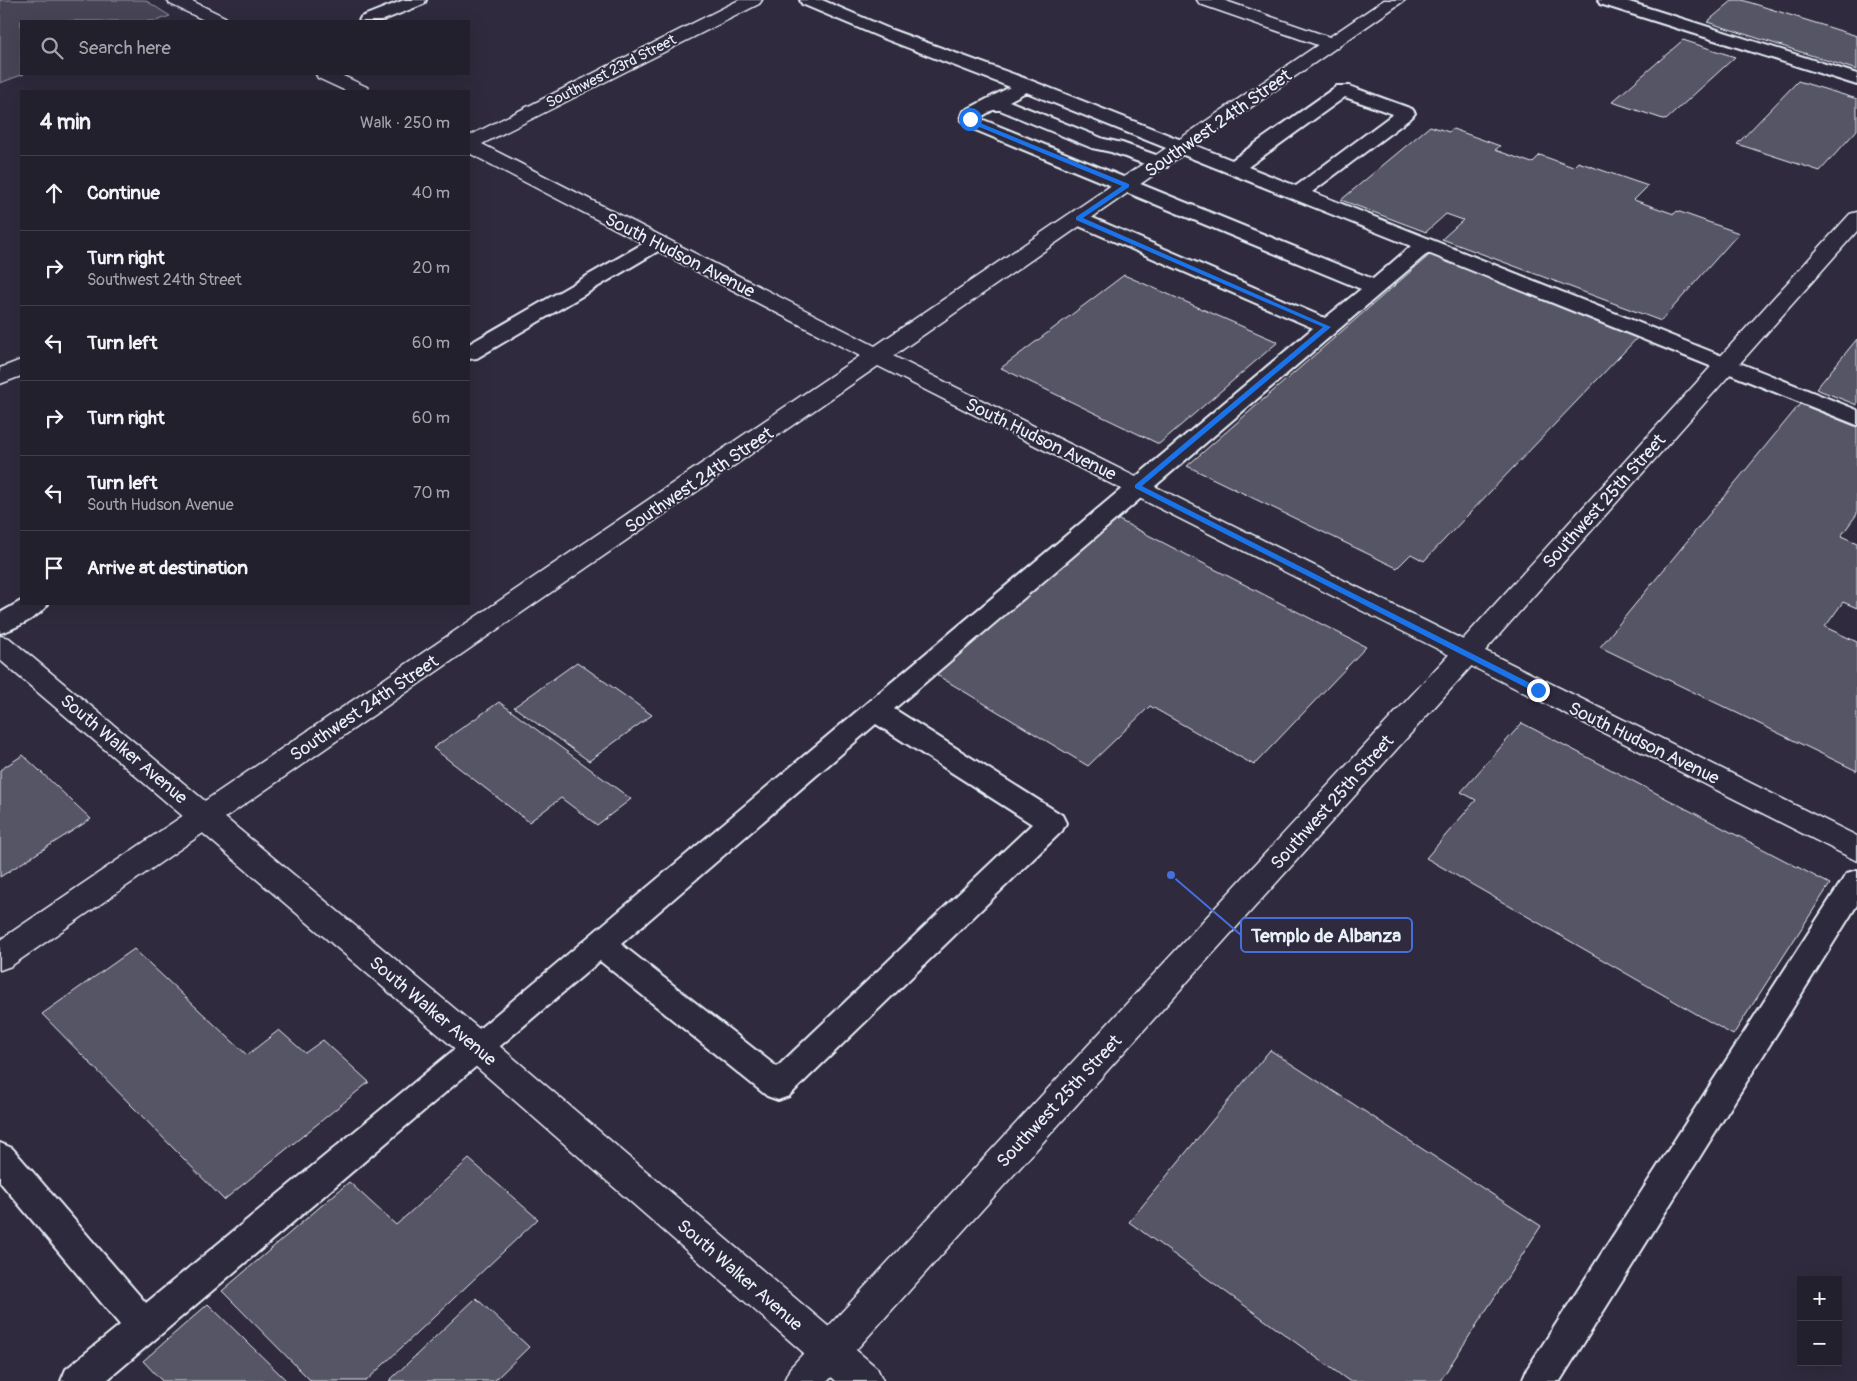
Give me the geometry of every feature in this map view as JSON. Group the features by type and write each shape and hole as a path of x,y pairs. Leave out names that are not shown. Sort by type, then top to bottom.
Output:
{"street":[{"name":"Southwest 23rd Street","path":"470,143 753,0"},
{"path":"1206,0 1332,44"},
{"name":"Southwest 24th Street","path":"0,958 1396,0"},
{"path":"186,2 217,20"},
{"path":"327,75 358,90"},
{"name":"South Hudson Avenue","path":"470,145 878,357 1857,849"},
{"name":"Southwest 25th Street","path":"803,1381 1855,224"},
{"path":"0,378 20,368"},
{"name":"South Walker Avenue","path":"0,645 478,1048 864,1381"}],"lane":[{"path":"369,20 418,0"},
{"path":"808,0 882,32 1026,85 1857,418"},
{"path":"1606,0 1857,80"},
{"path":"1026,85 970,115 970,119 974,123 1126,186 1376,287"},
{"path":"1234,168 1343,90 1406,113 1297,194"},
{"path":"989,104 1003,105 1099,144 1115,147 1160,163"},
{"path":"1078,219 1328,327"},
{"path":"470,352 658,244"},
{"path":"79,1381 478,1048 1137,487 1424,246"},
{"path":"0,624 33,605"},
{"path":"600,944 778,1086 1052,823 875,710"},
{"path":"1540,1381 1857,881"},
{"path":"0,1158 144,1327"}],"shaded area":[{"path":"0,0 145,0 170,16 159,20 20,20 21,75 0,83"}],"building":[{"path":"1733,0 1742,0 1857,36 1857,70 1707,22"},
{"path":"1683,40 1735,57 1666,120 1612,102"},
{"path":"1798,81 1857,99 1857,130 1820,171 1737,144"},
{"path":"1430,126 1449,132 1453,129 1500,146 1495,150 1532,163 1540,155 1573,167 1578,162 1648,186 1634,200 1674,214 1677,211 1739,233 1661,321 1442,239 1463,220 1446,214 1426,232 1341,200"},
{"path":"1433,252 1641,334 1424,561 1411,554 1397,568 1187,466"},
{"path":"1124,275 1278,342 1159,444 1001,368"},
{"path":"1857,339 1857,405 1816,389"},
{"path":"1800,404 1857,427 1857,514 1841,536 1857,543 1857,608 1843,602 1825,627 1857,642 1857,771 1600,647"},
{"path":"1117,519 1366,647 1254,765 1150,706 1088,766 935,674"},
{"path":"577,662 652,715 589,761 514,707"},
{"path":"499,702 631,799 597,825 561,798 529,822 433,748"},
{"path":"1522,723 1830,884 1733,1035 1426,858 1476,800 1461,792"},
{"path":"23,755 91,819 0,877 0,770"},
{"path":"134,949 247,1055 279,1030 305,1053 323,1040 369,1082 224,1200 42,1014"},
{"path":"1270,1050 1541,1226 1440,1381 1349,1381 1129,1222"},
{"path":"469,1159 538,1219 366,1381 311,1381 222,1291 349,1182 396,1225"},
{"path":"476,1298 529,1347 494,1381 389,1381"},
{"path":"208,1304 287,1381 162,1381 143,1361"}],"place":[{"name":"Templo de Albanza","path":"1171,875"}],"route":[{"path":"970,119 974,123 1126,186 1078,219 1328,327 1137,487 1538,690"}]}
